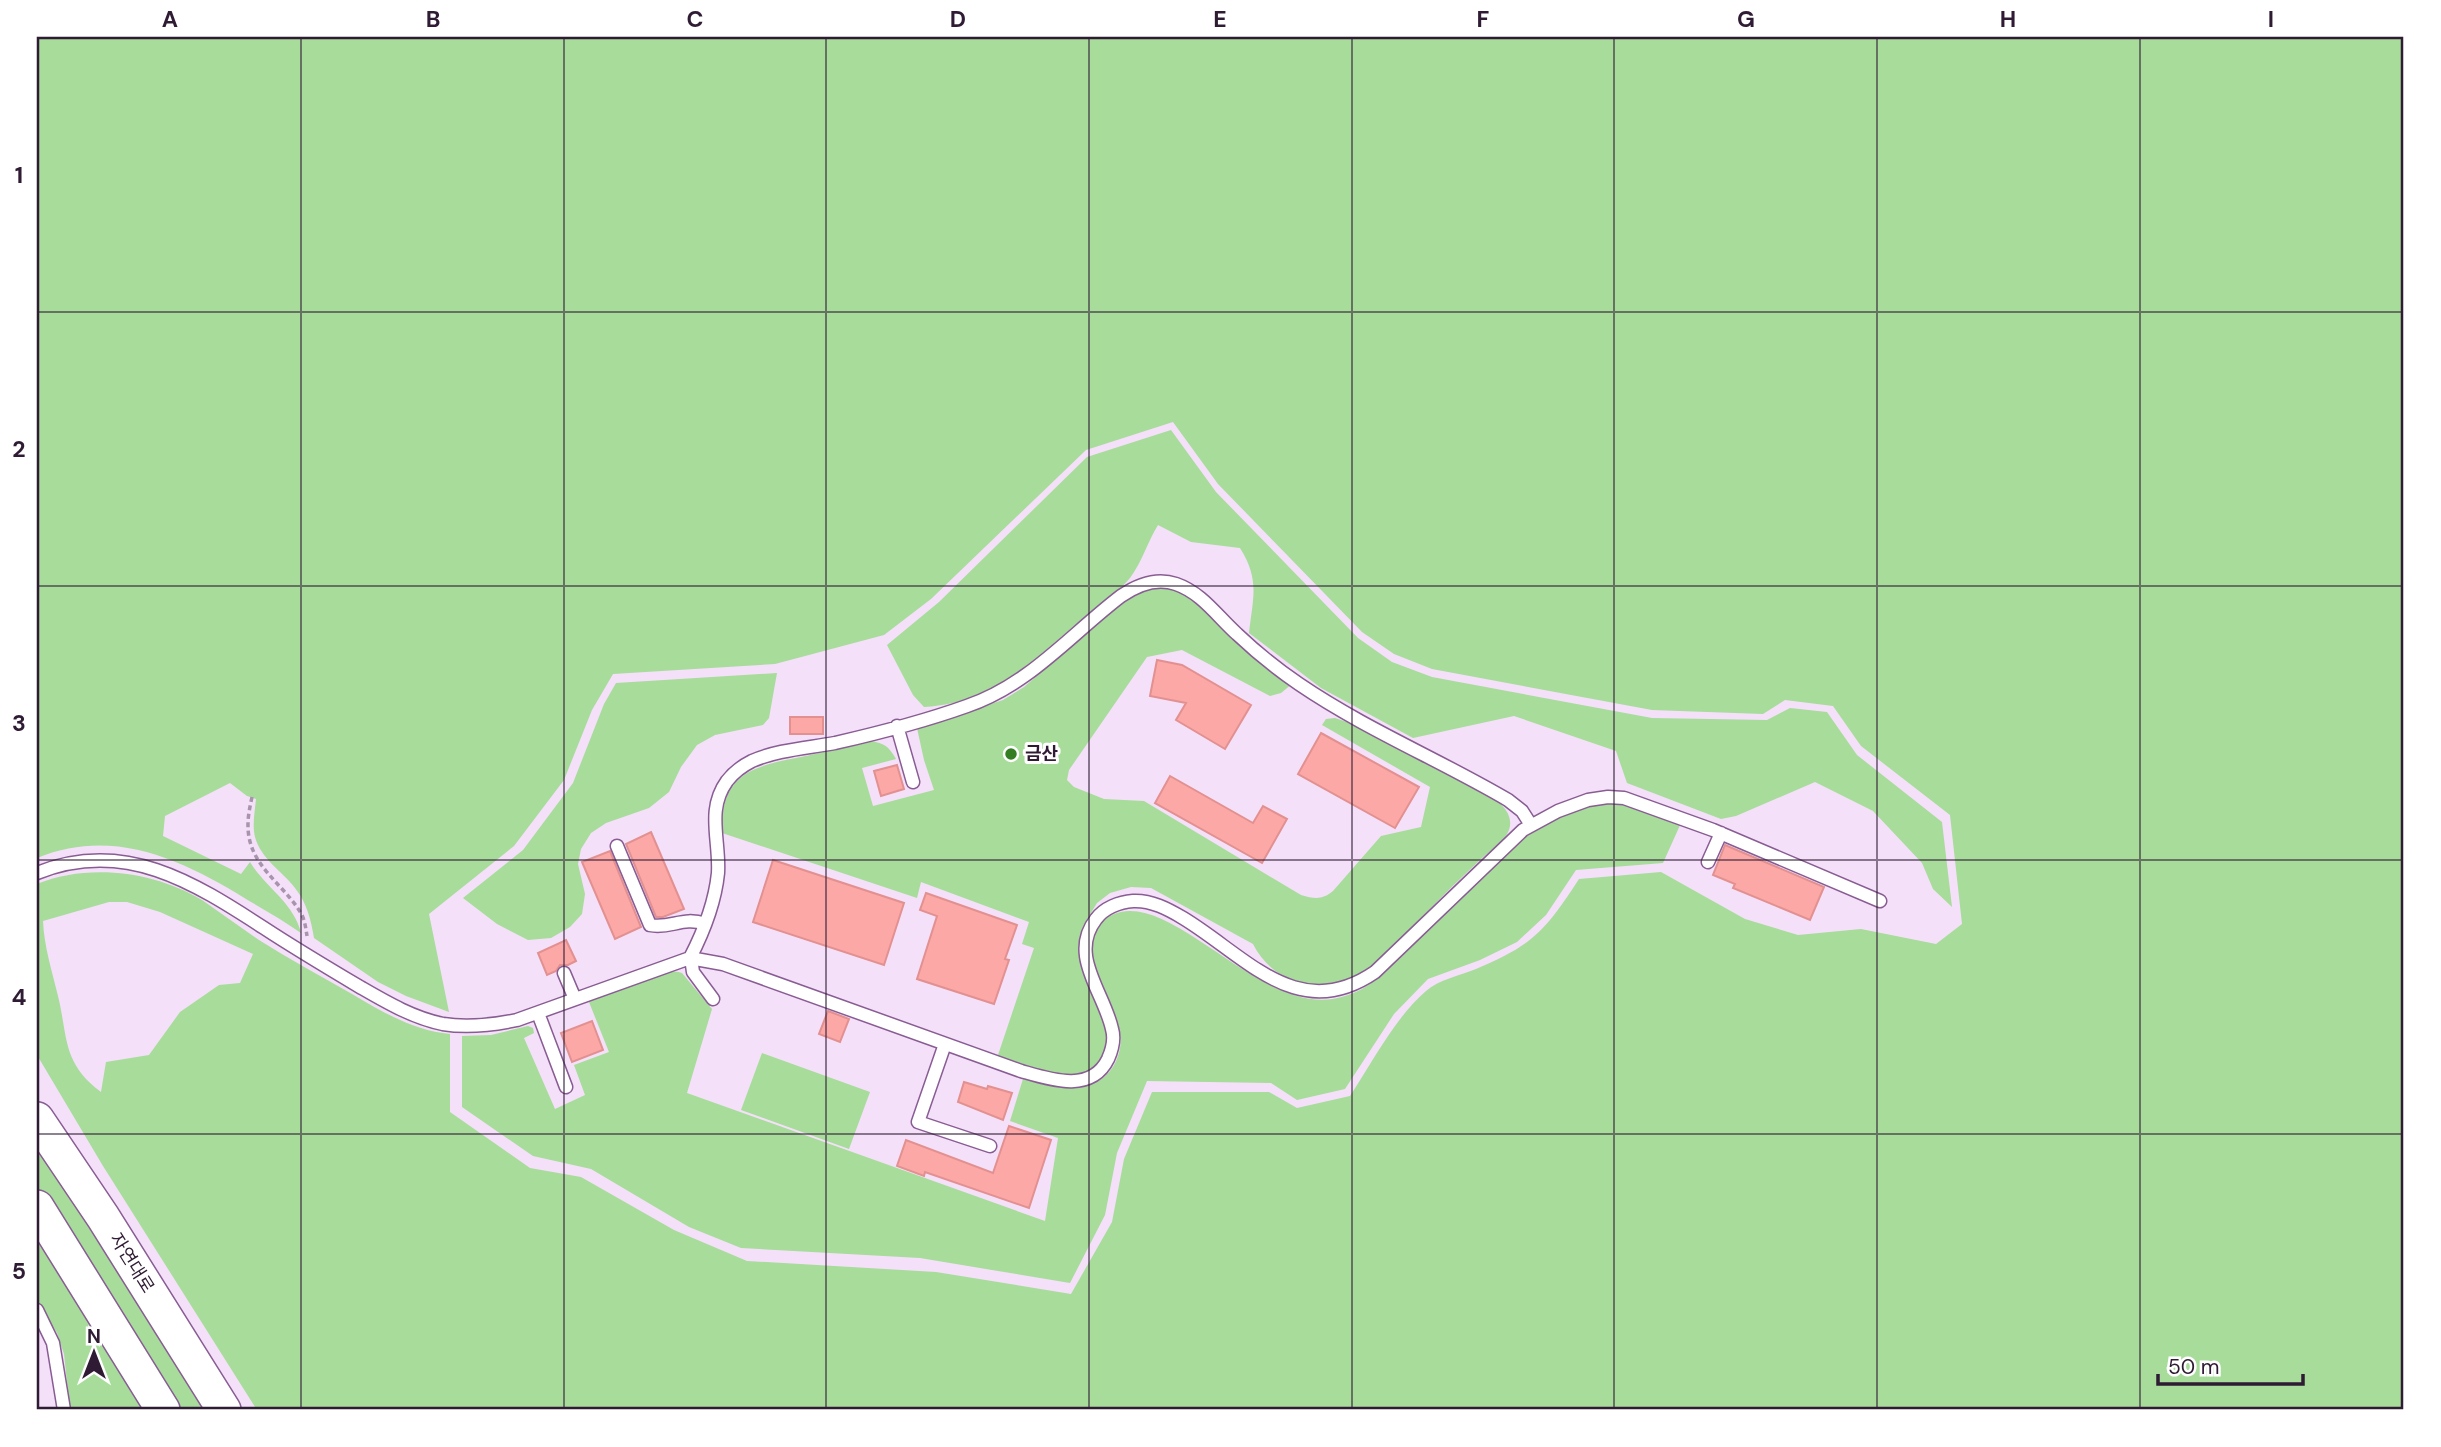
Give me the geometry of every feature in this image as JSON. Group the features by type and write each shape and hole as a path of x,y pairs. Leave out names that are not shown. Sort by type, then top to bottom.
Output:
{"main road":[{"name":"자연대로","path":"37,1119 103,1217 224,1410"},
{"path":"37,1207 163,1410"}],"lane":[{"path":"713,999 693,972 690,958 712,907 718,875 714,818 716,802 729,778 739,768 765,756 839,742 966,707 1001,693 1026,677 1100,611 1134,587 1147,583 1173,583 1199,596 1245,641 1300,685 1350,716 1508,800 1522,811 1531,825"},
{"path":"897,726 913,782"},
{"path":"37,873 75,861 97,860 148,866 173,875 201,889 307,956 385,1001 417,1017 444,1024 492,1025 538,1013 690,958 723,964 945,1044 1049,1079 1068,1082 1084,1080 1096,1074 1111,1053 1113,1029 1087,962 1086,944 1089,928 1101,913 1118,904 1134,901 1170,910 1239,958 1283,984 1304,991 1323,993 1343,990 1360,983 1375,972 1507,843 1531,825 1588,800 1608,797 1624,798 1721,833 1880,901"},
{"path":"1708,862 1721,833"},
{"path":"617,846 650,925 685,920 705,924"},
{"path":"564,973 575,999"},
{"path":"538,1013 566,1087"},
{"path":"945,1044 918,1122 990,1146"},
{"path":"37,1310 53,1343 64,1410"}],"path":[{"path":"252,797 247,823 249,843 258,862 293,902 303,918 307,956"}],"green space":[{"path":"37,37 2404,37 2404,1410 257,1410 103,1166 37,1055 37,884 78,874 121,873 163,882 202,900 293,961 399,1020 450,1034 450,1112 530,1168 581,1177 674,1230 747,1261 936,1272 1071,1294 1112,1222 1124,1159 1152,1092 1269,1092 1297,1108 1350,1096 1394,1027 1426,991 1525,944 1557,912 1579,879 1661,872 1745,919 1798,935 1861,929 1936,944 1962,924 1950,815 1861,746 1833,706 1785,700 1763,714 1652,710 1432,669 1394,654 1362,632 1218,484 1173,422 1086,450 931,599 884,635 775,664 613,674 592,710 564,780 514,846 429,914 449,1012 378,982 314,938 303,900 258,845 254,828 256,799 247,796 230,783 165,816 163,836 241,874 250,862 286,904 301,933 197,871 146,852 93,846 65,849 37,858","holes":["109,902 127,902 160,912 253,954 240,983 219,985 180,1012 149,1055 106,1062 101,1092 79,1071 73,1060 43,921"]},
{"path":"1171,430 1216,492 1358,638 1392,662 1432,677 1652,718 1767,720 1790,708 1827,712 1857,755 1942,822 1952,907 1933,889 1922,863 1873,811 1815,782 1736,816 1721,819 1627,783 1616,751 1514,716 1413,738 1321,688 1249,633 1253,579 1240,548 1191,542 1158,525 1138,565 1124,585 1025,667 990,690 970,698 924,707 913,695 887,645 939,602 1087,457"},
{"path":"1168,587 1185,593 1292,684 1281,693 1270,696 1182,650 1147,657 1069,770 1067,780 1074,787 1104,799 1144,801 1301,895 1314,898 1333,891 1381,836 1421,827 1430,787 1322,725 1326,719 1335,718 1347,722 1485,792 1507,812 1510,824 1504,839 1440,899 1376,965 1362,974 1327,986 1298,982 1272,968 1253,944 1151,888 1131,887 1110,893 1097,903 1086,921 1080,943 1082,968 1108,1028 1107,1052 1094,1069 1081,1075 1047,1074 997,1058 1034,948 1022,944 1029,922 921,882 917,898 722,833 727,796 734,784 744,775 756,768 870,741 886,746 896,759 862,768 873,806 934,790 917,728 1003,700 1024,687 1132,594 1151,588"},
{"path":"777,673 769,718 763,725 715,735 697,745 681,767 669,792 649,808 606,823 591,833 581,849 578,864 585,894 582,914 570,927 551,938 528,940 497,924 463,898 523,850 573,783 604,704 616,683"},
{"path":"1602,802 1617,802 1681,823 1663,863 1576,870 1546,915 1517,942 1480,960 1428,979 1394,1014 1345,1089 1297,1100 1271,1083 1147,1081 1117,1153 1105,1215 1070,1283 920,1258 741,1248 689,1227 591,1169 533,1156 462,1107 462,1036 491,1035 528,1026 533,1028 534,1033 524,1038 555,1109 585,1095 574,1065 609,1052 589,1002 649,977 662,973 682,973 712,1009 687,1093 1045,1221 1058,1138 1010,1121 1023,1079 1060,1087 1085,1086 1106,1075 1116,1061 1120,1034 1092,954 1092,938 1098,925 1112,915 1135,911 1160,918 1274,987 1304,998 1333,999 1362,989 1375,981 1467,887 1519,841 1553,821"},
{"path":"762,1053 870,1092 849,1149 741,1110"},
{"path":"37,1144 212,1410 173,1410 37,1191"},
{"path":"37,1231 148,1410 70,1410 64,1354 57,1333 37,1300"}],"building":[{"path":"1157,660 1182,665 1251,705 1225,749 1176,720 1186,703 1150,696"},
{"path":"790,717 823,717 823,734 790,734"},
{"path":"1321,733 1419,787 1395,828 1298,774"},
{"path":"897,765 904,789 881,796 874,771"},
{"path":"1170,776 1253,823 1263,806 1287,819 1262,863 1155,803"},
{"path":"651,832 684,909 663,917 656,917 626,844"},
{"path":"1725,845 1824,887 1810,920 1733,888 1735,884 1713,875"},
{"path":"610,851 641,927 615,939 582,862"},
{"path":"773,860 904,903 884,965 753,922"},
{"path":"926,893 1017,925 1005,959 1009,960 994,1004 917,979 937,916 920,910"},
{"path":"566,940 576,961 560,965 556,971 547,975 538,953"},
{"path":"828,1011 849,1019 840,1042 819,1034"},
{"path":"592,1021 603,1050 572,1062 561,1033"},
{"path":"964,1082 1012,1093 1003,1120 958,1102"},
{"path":"1009,1126 1051,1140 1029,1208 925,1172 924,1176 897,1166 906,1140 993,1173"}],"place":[{"name":"금산","path":"1011,754"}]}
